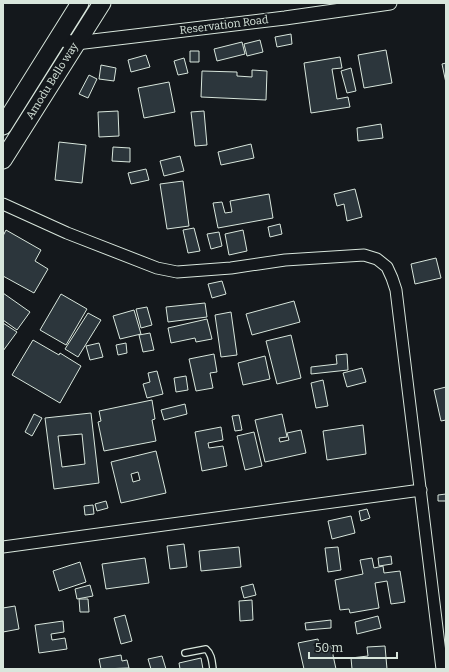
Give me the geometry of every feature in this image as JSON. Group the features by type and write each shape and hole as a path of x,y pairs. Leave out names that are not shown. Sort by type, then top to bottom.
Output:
{"main road":[{"name":"Amodu Bello way","path":"3,126 80,3"},
{"name":"Amodu Bello way","path":"3,160 102,3"}],"street":[{"name":"Reservation Road","path":"58,39 76,43 285,18 390,3"},
{"path":"3,204 67,233 157,268 177,272 209,270 285,260 364,255 377,259 387,267 396,290 422,490 442,669"},
{"path":"3,547 422,490"}],"lane":[{"path":"185,653 206,649 212,657 213,669"}],"building":[{"path":"291,34 292,44 277,47 275,37"},
{"path":"260,40 263,52 247,56 244,44"},
{"path":"242,42 245,54 217,61 214,49"},
{"path":"386,50 392,83 364,88 358,55"},
{"path":"190,51 199,51 199,62 190,62"},
{"path":"146,55 150,67 131,72 128,60"},
{"path":"340,57 342,68 332,69 337,99 348,97 350,107 311,113 304,63"},
{"path":"184,58 188,73 178,75 174,61"},
{"path":"446,63 446,83 442,64"},
{"path":"101,65 116,68 114,81 99,79"},
{"path":"351,68 356,91 347,93 341,71"},
{"path":"252,70 267,71 266,100 201,97 202,71 237,72 237,76 252,77"},
{"path":"89,75 97,79 88,98 79,94"},
{"path":"169,82 175,112 144,118 138,88"},
{"path":"118,111 119,136 99,137 98,112"},
{"path":"204,111 207,145 195,146 191,112"},
{"path":"381,124 383,138 358,141 357,128"},
{"path":"59,142 86,145 82,183 55,180"},
{"path":"251,144 254,158 221,165 218,152"},
{"path":"113,147 130,148 130,162 112,161"},
{"path":"180,156 184,171 164,176 160,161"},
{"path":"146,169 149,180 131,184 128,173"},
{"path":"183,181 189,226 167,229 160,184"},
{"path":"355,189 362,217 347,221 344,204 337,206 334,194"},
{"path":"269,194 273,218 218,228 213,203 222,202 225,213 232,212 230,201"},
{"path":"280,224 282,234 270,237 268,227"},
{"path":"194,228 200,251 188,253 183,230"},
{"path":"6,230 41,250 35,261 48,269 34,293 3,276 3,236"},
{"path":"243,230 247,251 229,255 225,234"},
{"path":"219,232 222,246 211,249 207,234"},
{"path":"436,258 441,278 415,284 411,264"},
{"path":"222,281 226,294 212,298 208,284"},
{"path":"3,293 30,312 17,330 3,320"},
{"path":"61,294 87,309 66,345 40,330"},
{"path":"294,301 300,322 252,335 246,314"},
{"path":"205,303 207,317 168,322 166,307"},
{"path":"147,307 152,325 141,328 136,309"},
{"path":"134,310 141,334 120,339 113,316"},
{"path":"231,312 237,355 221,357 215,315"},
{"path":"88,313 101,320 78,357 65,349"},
{"path":"207,319 212,339 196,342 195,338 171,343 168,328"},
{"path":"3,323 17,332 3,351"},
{"path":"150,333 154,350 143,352 139,335"},
{"path":"291,335 301,378 277,384 266,341"},
{"path":"33,340 59,355 60,353 81,366 60,403 12,375"},
{"path":"99,343 103,357 90,360 86,346"},
{"path":"126,343 127,353 118,355 116,345"},
{"path":"214,354 217,372 210,373 213,388 196,391 189,359"},
{"path":"347,354 348,370 311,374 311,367 337,364 336,355"},
{"path":"265,356 270,379 243,385 238,363"},
{"path":"362,368 366,382 347,387 343,373"},
{"path":"157,371 163,394 147,398 143,384 150,382 148,373"},
{"path":"186,376 188,390 176,392 174,378"},
{"path":"323,380 328,406 316,408 311,383"},
{"path":"446,387 446,420 441,421 434,390"},
{"path":"152,400 155,419 152,420 156,441 104,451 98,422 101,421 99,411"},
{"path":"185,404 187,414 164,420 161,410"},
{"path":"91,413 99,483 54,489 45,418","holes":["82,434 85,464 62,467 58,436"]},
{"path":"34,414 42,418 32,436 25,432"},
{"path":"282,414 287,437 279,438 280,442 289,440 287,433 301,430 306,453 265,462 255,420"},
{"path":"239,415 242,430 235,431 232,416"},
{"path":"363,425 366,454 327,460 323,431"},
{"path":"221,427 223,440 208,443 209,448 223,446 227,466 202,471 195,432"},
{"path":"254,432 262,466 245,470 237,436"},
{"path":"156,451 166,493 121,503 111,462","holes":["138,472 140,480 133,482 131,474"]},
{"path":"446,494 446,501 438,501 438,495"},
{"path":"106,501 108,508 97,511 95,504"},
{"path":"93,505 94,514 85,515 84,506"},
{"path":"367,509 370,518 361,521 359,511"},
{"path":"351,516 355,533 332,539 328,521"},
{"path":"184,544 187,567 170,569 167,546"},
{"path":"239,547 241,567 201,571 199,551"},
{"path":"338,547 341,570 328,572 325,548"},
{"path":"391,556 392,564 379,566 378,558"},
{"path":"145,558 149,583 106,589 102,564"},
{"path":"372,558 374,568 383,566 384,573 400,571 405,602 391,604 387,581 375,583 379,608 350,613 349,609 340,610 335,580 363,574 360,560"},
{"path":"80,562 86,582 59,591 53,571"},
{"path":"253,584 256,595 244,598 241,587"},
{"path":"90,585 93,596 77,599 75,589"},
{"path":"79,599 88,599 89,612 80,612"},
{"path":"252,600 253,620 240,621 239,601"},
{"path":"15,606 19,629 3,632 3,608"},
{"path":"125,615 132,641 121,644 114,618"},
{"path":"378,616 381,628 357,634 355,622"},
{"path":"331,620 331,628 306,630 305,623"},
{"path":"63,621 64,632 51,634 52,640 65,638 67,649 39,653 35,625"},
{"path":"318,639 320,649 331,646 336,669 304,669 298,643"},
{"path":"385,646 387,669 352,669 351,658 368,656 367,647"},
{"path":"121,655 122,661 127,660 129,668 101,669 99,659"},
{"path":"162,656 166,669 151,669 148,659"},
{"path":"201,658 203,669 180,669 179,663"}]}
